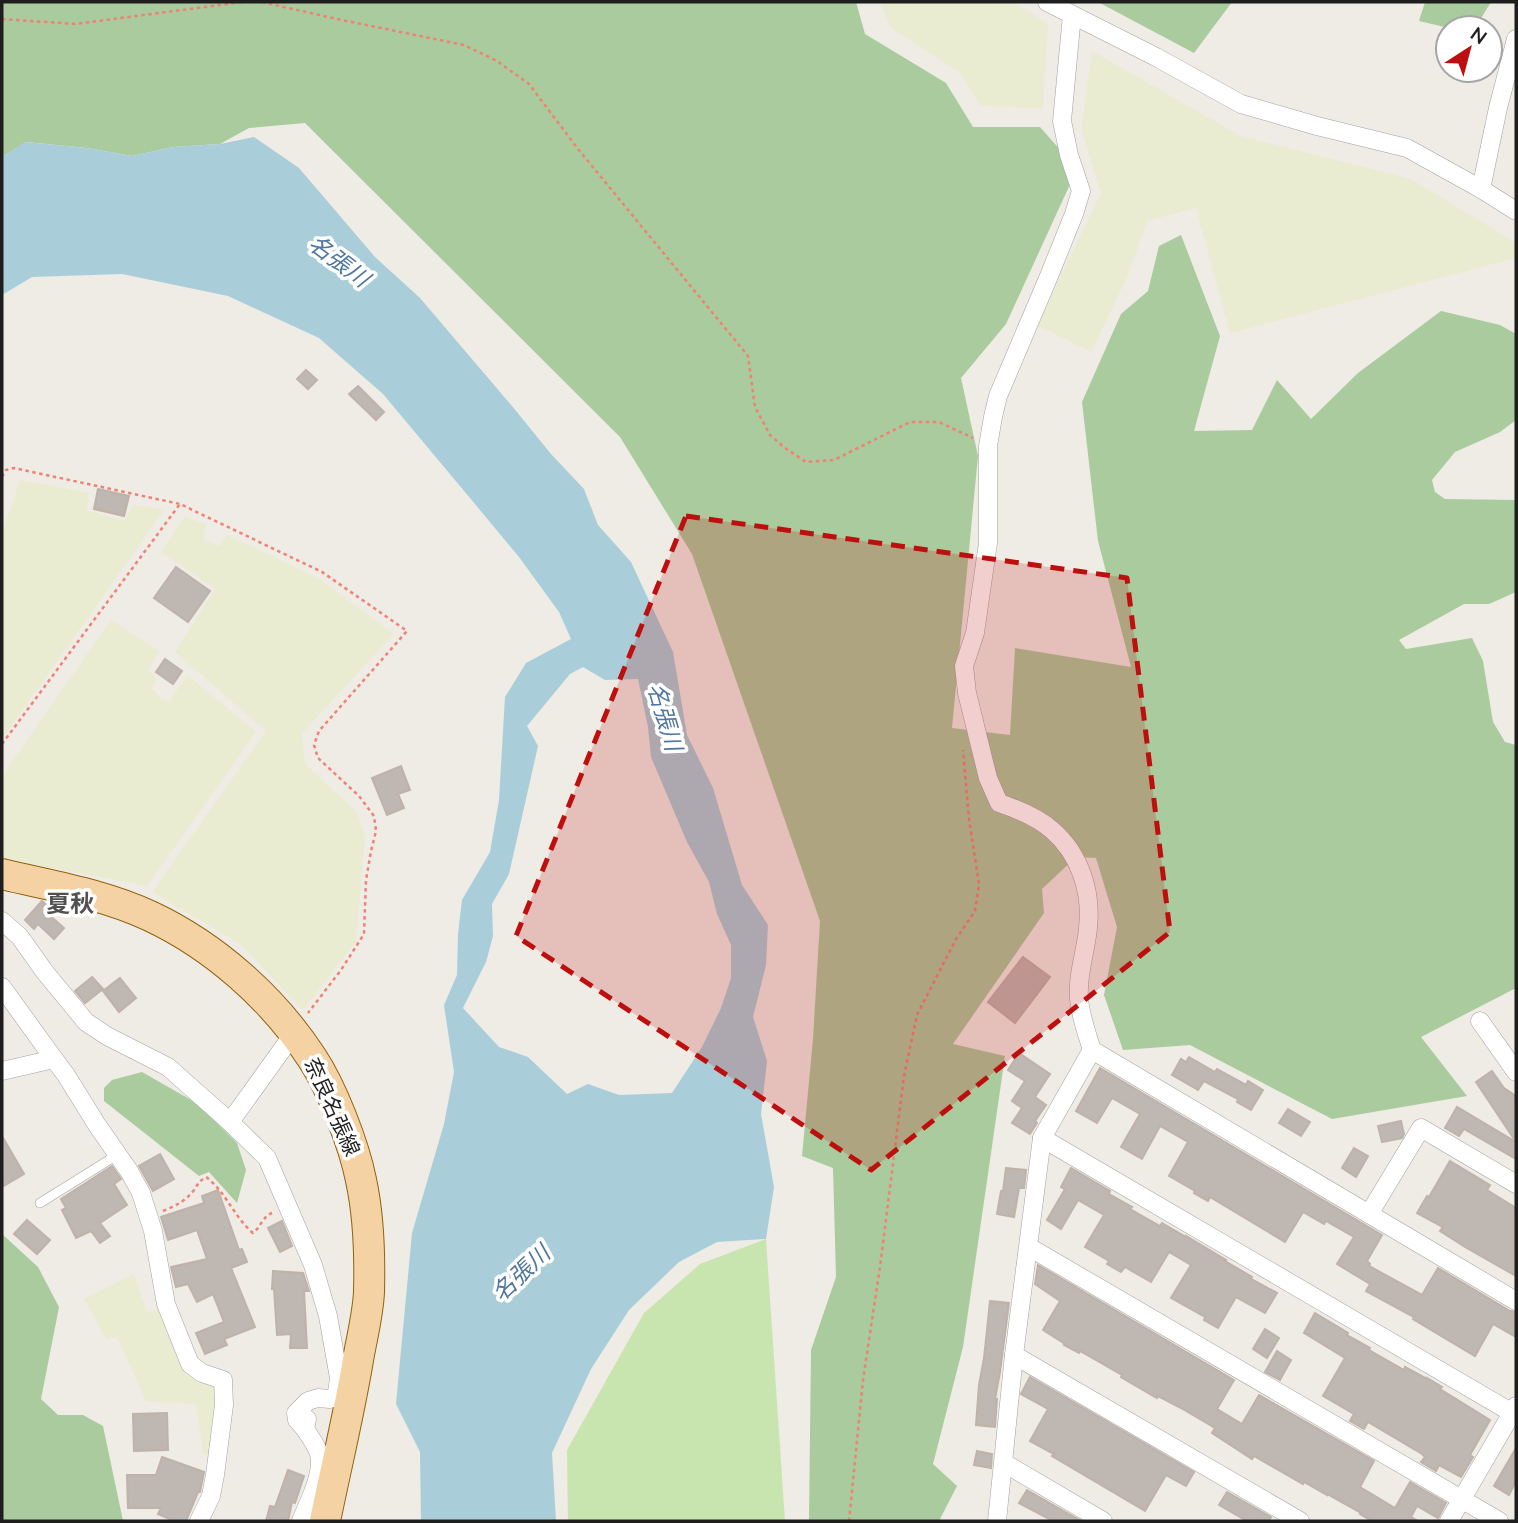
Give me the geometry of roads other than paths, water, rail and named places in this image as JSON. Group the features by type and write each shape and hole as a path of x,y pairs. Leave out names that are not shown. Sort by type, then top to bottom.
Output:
{"main road":[{"name":"奈良名張線","path":"2,874 111,900 174,928 247,981 294,1033 313,1059 327,1085 361,1178 368,1233 369,1293 326,1521"}],"street":[{"path":"1047,2 1241,104 1407,148 1516,211"},
{"path":"997,1521 1014,1354 1042,1138 1092,1050 1079,998 1089,917 1088,898 1081,869 1063,841 1051,828 1019,810 999,803 988,778 967,693 964,666 975,633 988,542 988,446 993,416 998,396 1054,264 1080,191 1062,121 1072,15"},
{"path":"1480,189 1516,39"},
{"path":"2,921 20,937 86,1022 107,1036 168,1067 267,1158 313,1265 328,1316 339,1378 335,1397 308,1401 296,1413 297,1420 319,1452 320,1465 314,1490 301,1521"},
{"path":"2,987 54,1059 137,1185 153,1231 166,1304 190,1364 202,1373 223,1380 224,1405 215,1475 211,1496 199,1521"},
{"path":"1480,1021 1516,1072"},
{"path":"230,1122 294,1033"},
{"path":"1092,1050 1516,1301"},
{"path":"2,1071 54,1059"},
{"path":"1369,1214 1421,1128 1516,1184"},
{"path":"1042,1138 1515,1411 1449,1521"},
{"path":"1029,1247 1499,1521"},
{"path":"1014,1354 1300,1521"},
{"path":"305,1429 308,1415 315,1410 330,1410 347,1417"},
{"path":"1004,1463 1103,1521"}],"lane":[{"path":"40,1203 109,1160 117,1152"}],"water":[{"name":"名張川","path":"254,137 299,168 375,257 420,298 551,454 584,489 598,525 631,562 673,652 687,735 713,788 742,885 768,925 766,965 753,1017 767,1061 761,1114 774,1187 766,1239 717,1242 679,1262 629,1310 591,1369 552,1453 556,1521 421,1521 420,1452 396,1404 412,1233 444,1124 454,1072 444,1005 457,975 462,900 490,852 499,800 505,697 526,663 571,639 559,612 519,557 383,394 319,338 228,296 122,274 32,277 2,295 2,157 25,142 132,156 173,147 220,144","holes":["583,667 605,680 638,679 651,757 687,842 709,882 717,914 731,945 731,978 721,1008 702,1047 672,1093 619,1095 588,1084 567,1094 528,1057 499,1047 463,1008 486,962 493,936 492,904 509,874 538,746 527,726 570,674"]}],"district":[{"name":"夏秋","path":"70,904"}]}
